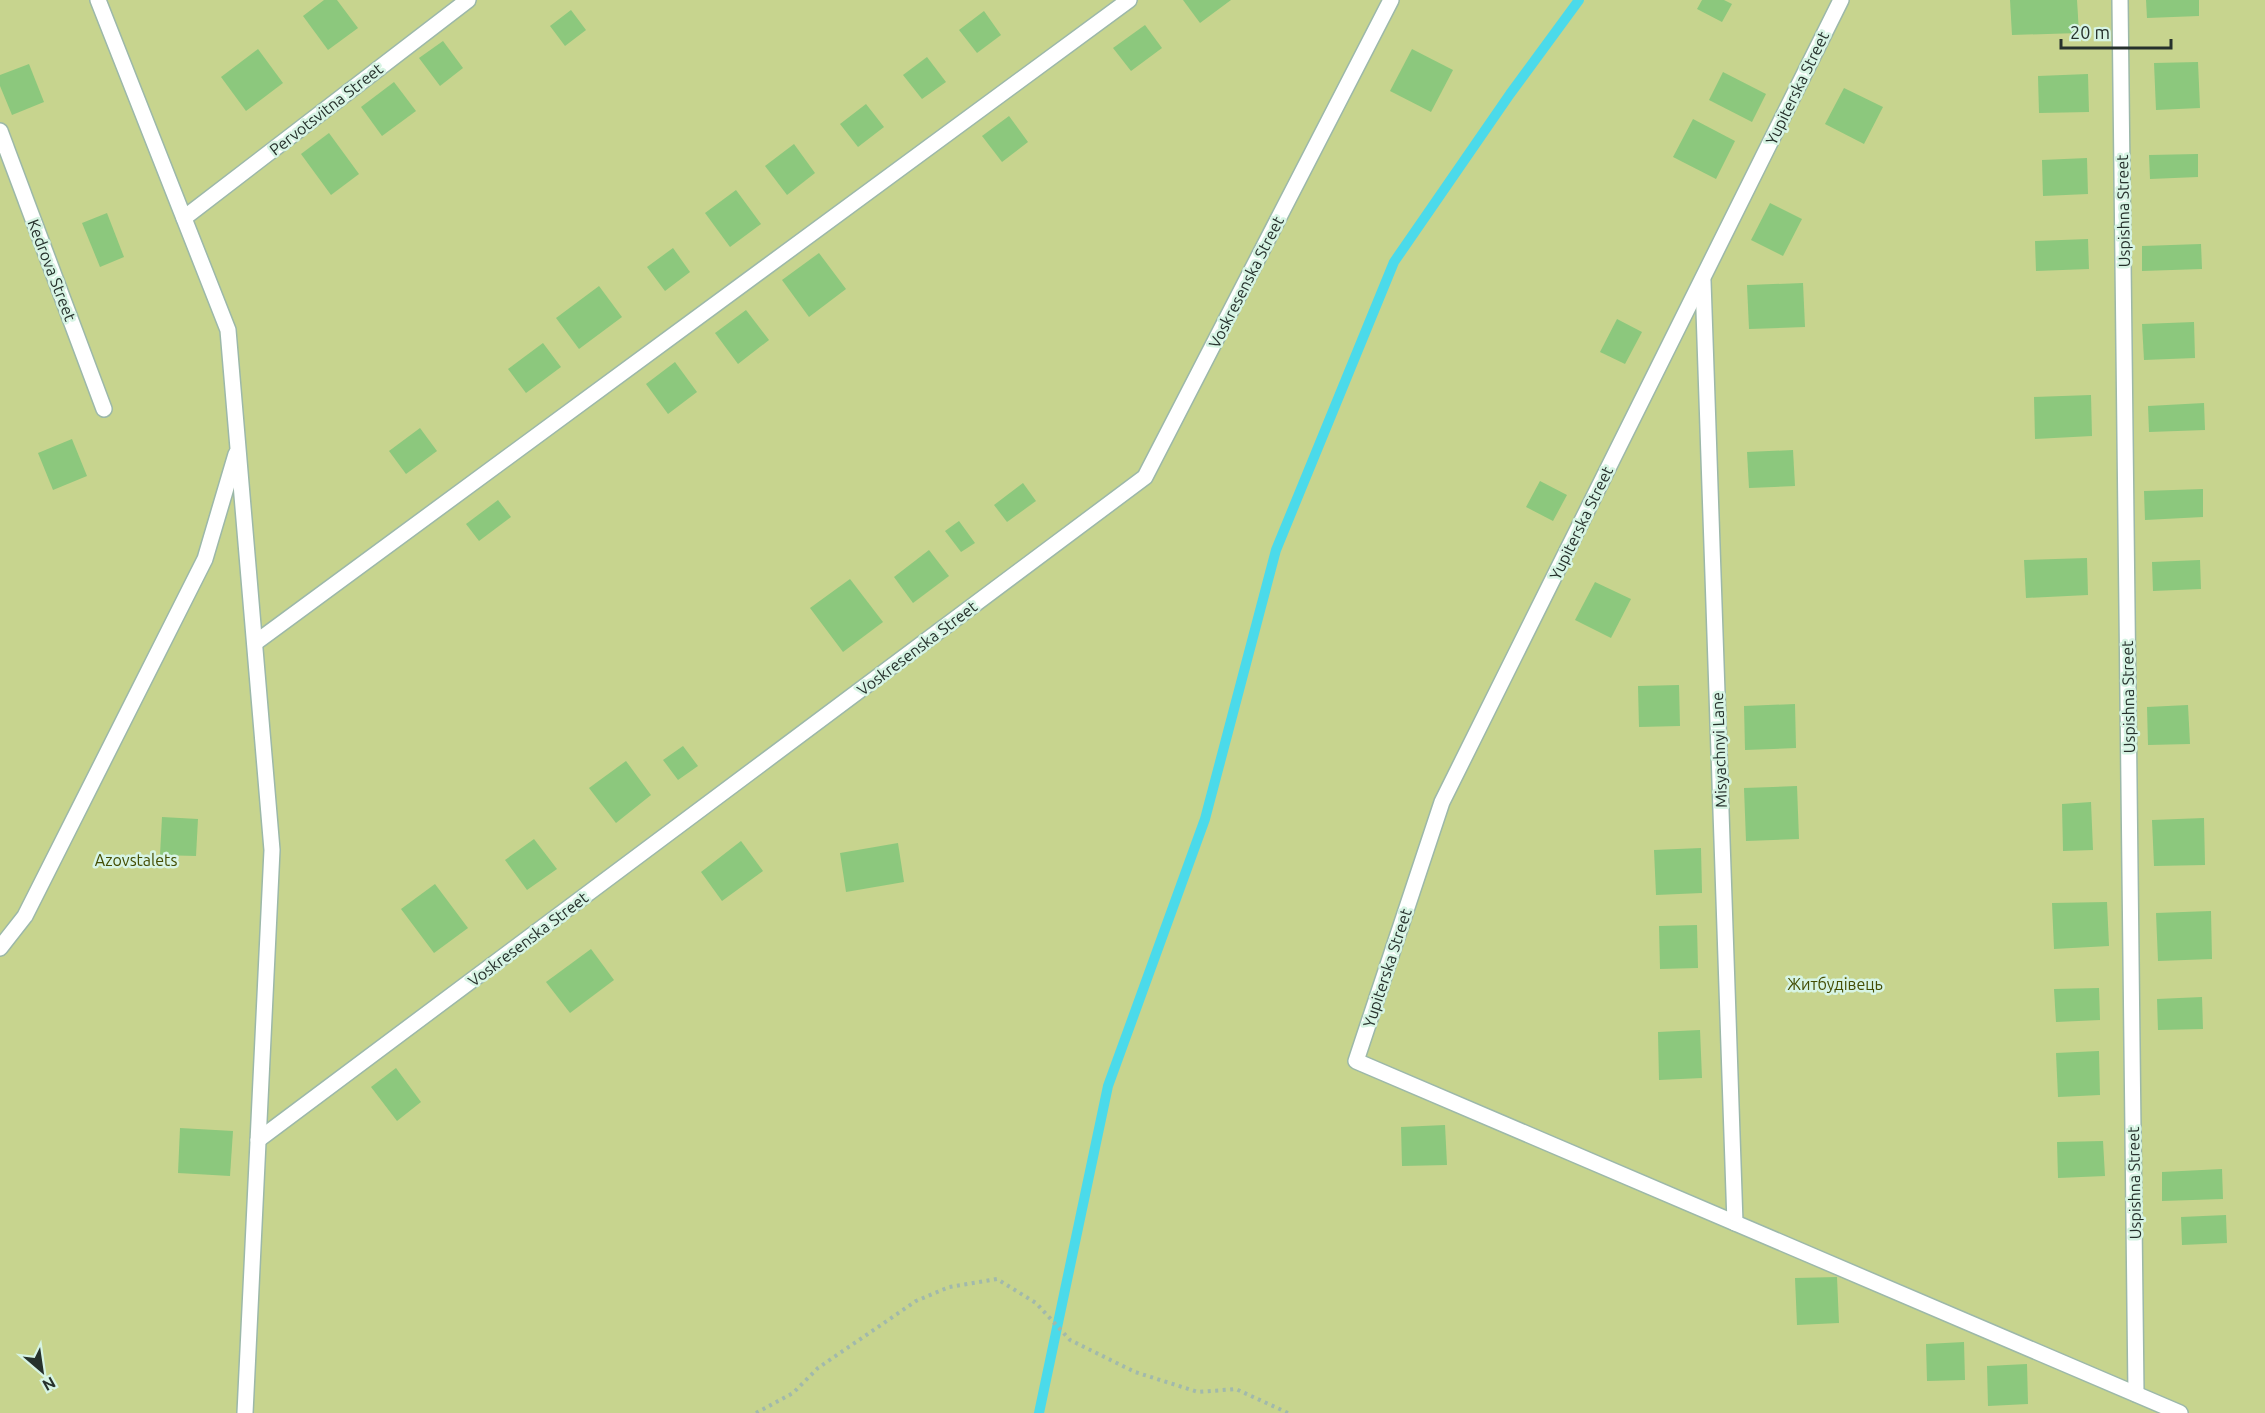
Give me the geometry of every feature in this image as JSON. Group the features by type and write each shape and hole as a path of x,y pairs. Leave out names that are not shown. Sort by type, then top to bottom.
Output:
{"lane":[{"path":"98,0 228,330 272,850 246,1413"},
{"name":"Pervotsvitna Street","path":"184,218 468,0"},
{"path":"255,643 1129,0"},
{"name":"Voskresenska Street","path":"258,1140 1145,477 1391,0"},
{"name":"Yupiterska Street","path":"1736,1223 1356,1061 1442,802 1841,0"},
{"name":"Uspishna Street","path":"2121,0 2136,1394"},
{"name":"Kedrova Street","path":"0,130 104,410"},
{"name":"Misyachnyi Lane","path":"1703,278 1736,1223"},
{"path":"0,948 25,916 205,559 238,445"},
{"path":"1736,1223 2180,1413"}],"path":[{"path":"756,1413 793,1393 818,1368 916,1302 949,1287 997,1279 1036,1303 1070,1340 1135,1372 1198,1392 1236,1389 1288,1413"}],"green space":[{"name":"Житбудівець","path":"0,0 2265,0 2265,1413 0,1413"}],"building":[{"path":"324,0 337,0 358,28 328,50 303,16"},
{"path":"1183,0 1231,0 1200,23"},
{"path":"1702,0 1724,0 1732,4 1722,22 1697,9"},
{"path":"2010,0 2077,0 2079,33 2012,35"},
{"path":"2146,0 2199,0 2199,16 2147,18"},
{"path":"571,10 586,30 565,46 550,26"},
{"path":"984,11 1001,35 977,53 959,30"},
{"path":"1145,25 1162,48 1131,71 1113,48"},
{"path":"443,41 463,68 440,86 419,58"},
{"path":"258,49 283,83 246,111 221,77"},
{"path":"1412,49 1453,70 1431,112 1390,91"},
{"path":"927,57 946,82 922,99 903,75"},
{"path":"2198,62 2200,108 2156,110 2154,63"},
{"path":"29,64 44,102 12,115 0,86 0,75"},
{"path":"1723,72 1766,94 1752,122 1709,100"},
{"path":"2088,74 2089,112 2039,113 2038,76"},
{"path":"394,82 416,111 382,136 361,107"},
{"path":"1844,88 1883,107 1864,144 1825,124"},
{"path":"866,104 884,127 858,147 840,124"},
{"path":"1009,116 1028,142 1002,162 982,136"},
{"path":"1693,119 1735,141 1716,179 1673,157"},
{"path":"329,133 359,174 331,195 301,154"},
{"path":"794,144 815,173 787,195 765,166"},
{"path":"2198,154 2198,177 2150,179 2149,155"},
{"path":"2087,158 2088,194 2043,196 2042,160"},
{"path":"736,190 761,224 730,247 705,213"},
{"path":"1770,203 1802,219 1783,256 1751,240"},
{"path":"107,213 124,257 100,267 82,223"},
{"path":"2088,239 2089,269 2036,271 2035,241"},
{"path":"2201,244 2202,269 2142,271 2142,246"},
{"path":"673,248 690,272 665,291 647,267"},
{"path":"819,253 846,289 809,317 782,280"},
{"path":"1803,283 1805,327 1749,329 1747,285"},
{"path":"599,286 622,317 579,349 556,318"},
{"path":"746,310 769,340 738,364 715,333"},
{"path":"1617,319 1642,332 1625,364 1600,352"},
{"path":"2194,322 2195,358 2144,360 2142,324"},
{"path":"543,343 561,367 526,393 508,369"},
{"path":"675,362 697,392 668,414 646,384"},
{"path":"2091,395 2092,436 2035,439 2034,397"},
{"path":"2204,403 2205,430 2149,432 2148,406"},
{"path":"420,428 437,451 406,474 389,451"},
{"path":"72,439 87,476 53,490 38,453"},
{"path":"1793,450 1795,486 1749,488 1747,452"},
{"path":"1540,481 1567,495 1553,521 1526,507"},
{"path":"1023,483 1036,501 1007,522 994,505"},
{"path":"2203,489 2203,517 2145,520 2144,491"},
{"path":"498,500 511,517 479,541 466,524"},
{"path":"959,521 975,543 961,552 945,531"},
{"path":"929,550 949,576 913,603 894,577"},
{"path":"2087,558 2088,595 2026,598 2024,560"},
{"path":"2200,560 2201,589 2153,591 2152,562"},
{"path":"850,579 883,622 843,652 810,608"},
{"path":"1595,582 1631,599 1611,638 1575,620"},
{"path":"1679,685 1680,726 1639,727 1638,686"},
{"path":"1795,704 1796,748 1745,750 1744,706"},
{"path":"2188,705 2190,744 2148,745 2147,707"},
{"path":"683,746 698,766 678,780 663,760"},
{"path":"626,761 651,795 616,823 589,788"},
{"path":"1797,786 1799,839 1746,841 1744,788"},
{"path":"2091,802 2093,850 2063,851 2062,804"},
{"path":"162,817 198,819 196,856 160,855"},
{"path":"2204,818 2205,865 2154,866 2152,820"},
{"path":"534,839 557,869 527,890 505,860"},
{"path":"741,841 763,871 722,901 701,872"},
{"path":"898,843 904,882 846,892 840,853"},
{"path":"1701,848 1702,893 1656,895 1654,850"},
{"path":"435,884 468,928 434,953 401,909"},
{"path":"2107,902 2109,946 2054,949 2052,903"},
{"path":"2211,911 2212,959 2158,961 2156,913"},
{"path":"1697,925 1698,968 1660,969 1659,926"},
{"path":"591,949 614,980 570,1013 546,982"},
{"path":"2099,988 2100,1020 2056,1022 2054,989"},
{"path":"2202,997 2203,1029 2158,1030 2157,999"},
{"path":"1700,1030 1702,1078 1659,1080 1658,1032"},
{"path":"2099,1051 2100,1095 2058,1097 2056,1053"},
{"path":"396,1068 421,1102 397,1121 371,1087"},
{"path":"1445,1125 1447,1165 1402,1166 1401,1127"},
{"path":"180,1128 233,1131 230,1176 178,1173"},
{"path":"2103,1141 2105,1176 2058,1178 2057,1142"},
{"path":"2222,1169 2223,1199 2162,1201 2162,1172"},
{"path":"2226,1215 2227,1243 2182,1245 2181,1217"},
{"path":"1837,1277 1839,1323 1797,1325 1795,1278"},
{"path":"1964,1342 1965,1380 1927,1381 1926,1344"},
{"path":"2027,1364 2028,1404 1988,1406 1987,1366"}],"waterway":[{"path":"1039,1413 1108,1086 1205,819 1276,550 1394,262 1510,94 1579,0"}],"park label":[{"name":"Azovstalets","path":"136,860"}]}
